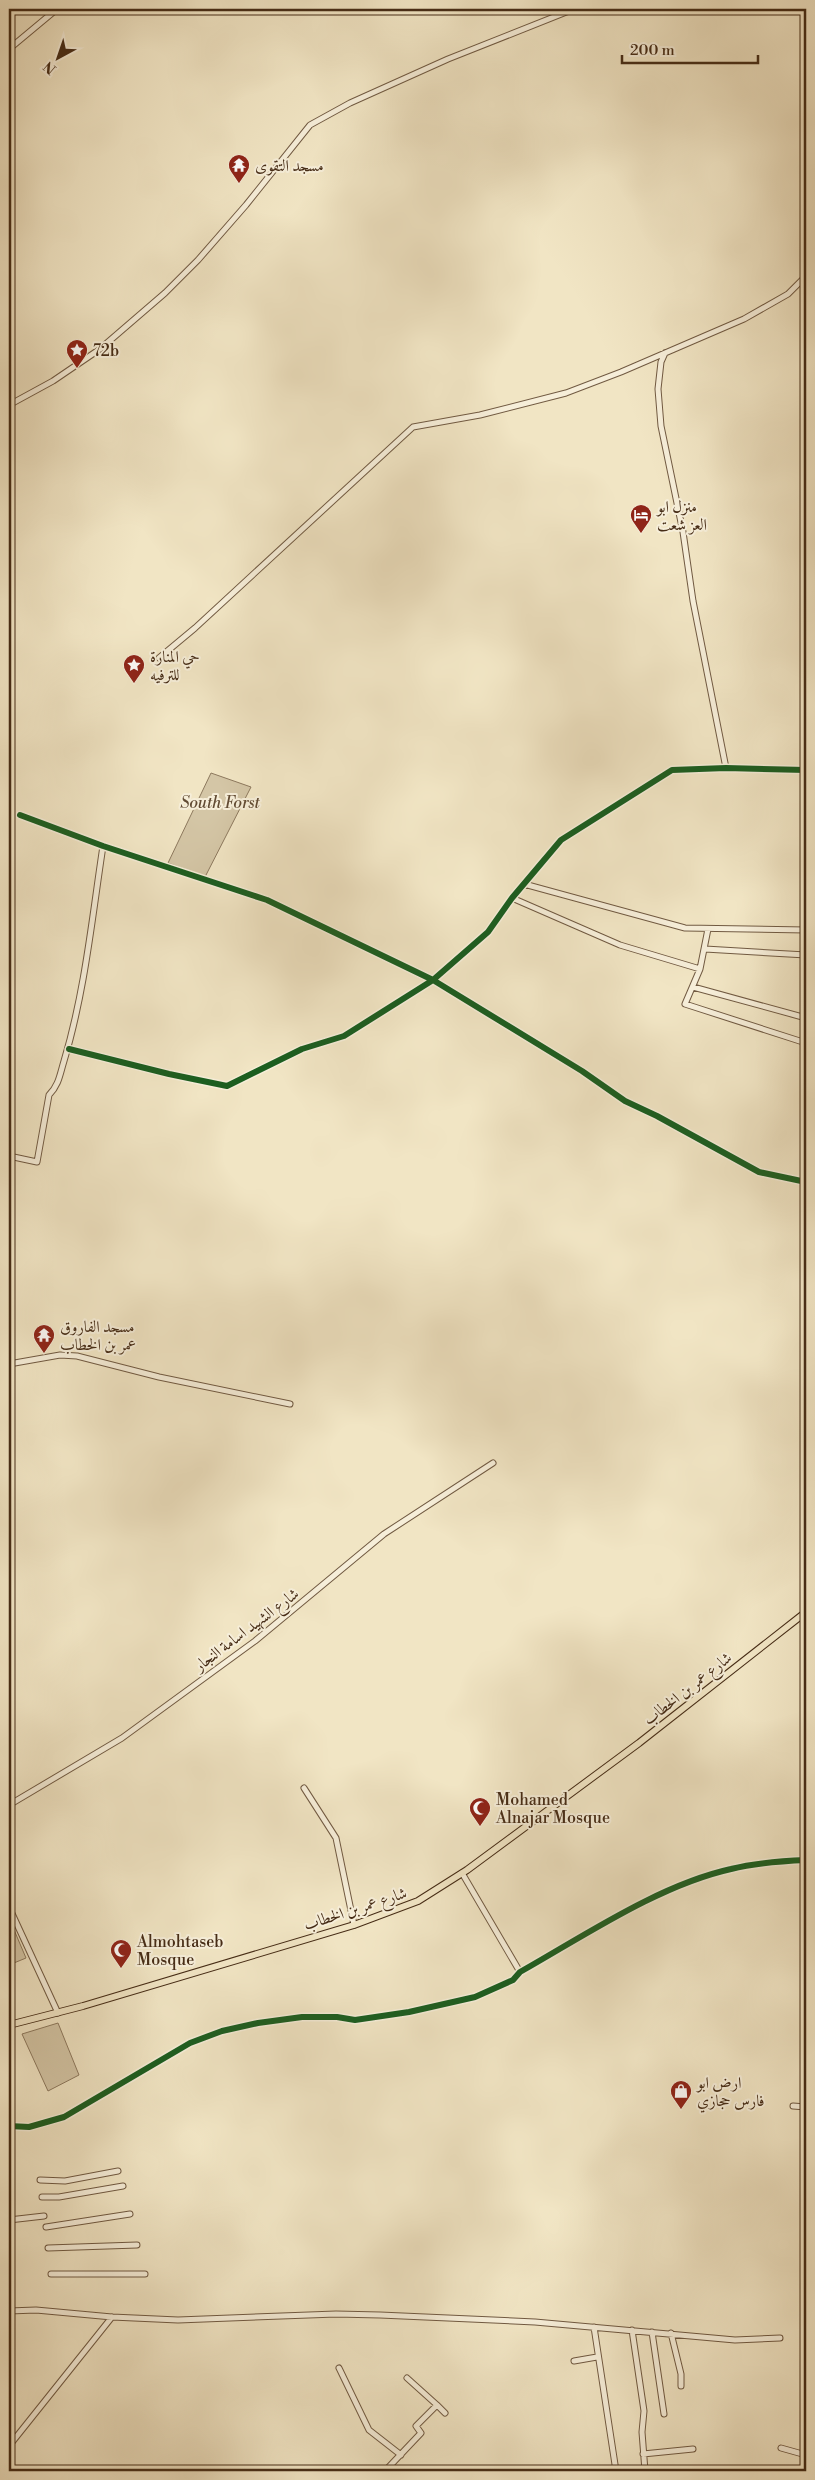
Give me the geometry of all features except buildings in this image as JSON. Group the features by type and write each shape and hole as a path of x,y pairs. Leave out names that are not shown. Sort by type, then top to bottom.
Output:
{"main road":[{"name":"شارع عمر بن الخطاب","path":"9,2025 58,2014 390,1913 418,1902 462,1873 638,1743 806,1612"}],"street":[{"path":"9,49 57,9"},
{"path":"9,405 53,381 100,349 165,293 198,260 240,212 310,124 350,103 448,59 574,9"},
{"path":"159,658 195,628 412,427 480,415 566,393 744,319 788,294 806,276"},
{"path":"666,353 661,362 658,389 661,426 683,532 693,601 726,768"},
{"path":"69,1048 169,1074 227,1086 302,1049 344,1036 433,980 488,932 512,898 561,840 672,770 726,768 806,770"},
{"path":"20,815 103,846 267,900 433,980 582,1071 625,1101 657,1116 759,1172 806,1182"},
{"path":"9,1156 36,1162 50,1095 57,1087 69,1048 88,955 103,846"},
{"path":"524,884 685,928 806,930"},
{"path":"512,898 620,945 700,969"},
{"path":"708,929 700,969 685,1004 806,1043"},
{"path":"705,949 806,955"},
{"path":"693,987 806,1018"},
{"path":"9,1364 60,1354 77,1356 167,1379 290,1404"},
{"name":"شارع الشهيد اسامة النجار","path":"9,1805 122,1738 255,1641 384,1534 493,1463"},
{"path":"304,1788 336,1838 354,1924"},
{"path":"9,2126 29,2127 64,2117 190,2043 222,2031 258,2023 302,2017 337,2017 355,2020 408,2012 475,1997 513,1980 520,1972 621,1915 696,1880 731,1868 806,1860"},
{"path":"462,1873 520,1972"},
{"path":"9,1908 58,2014"},
{"path":"793,2106 806,2107"},
{"path":"40,2180 65,2181 118,2171"},
{"path":"42,2197 59,2197 123,2186"},
{"path":"46,2227 130,2214"},
{"path":"9,2220 44,2216"},
{"path":"48,2248 137,2245"},
{"path":"51,2274 145,2274"},
{"path":"9,2311 36,2310 112,2317 178,2320 336,2314 535,2322 735,2340 780,2338"},
{"path":"9,2446 112,2317"},
{"path":"594,2327 597,2358 616,2471"},
{"path":"632,2330 644,2411 643,2454 645,2471"},
{"path":"652,2332 664,2414"},
{"path":"670,2333 681,2374 681,2386"},
{"path":"574,2361 597,2358"},
{"path":"339,2368 369,2430 401,2455"},
{"path":"407,2378 445,2412"},
{"path":"385,2471 421,2433 416,2426 437,2405"},
{"path":"781,2448 806,2455"},
{"path":"643,2454 693,2449"}],"green space":[{"name":"South Forst","path":"211,773 251,787 205,877 168,863"},
{"path":"9,1918 26,1958 9,1965"},
{"path":"58,2023 79,2075 48,2091 22,2034"}],"cycle path":[{"path":"69,1049 169,1074 227,1086 302,1049 344,1036 433,980 488,932 512,898 561,840 672,770 726,768 806,770"},
{"path":"20,815 103,846 267,900 433,980 582,1071 625,1101 657,1116 759,1172 806,1182"},
{"path":"9,2126 29,2127 64,2117 190,2043 222,2031 258,2023 302,2017 337,2017 355,2020 409,2012 475,1997 513,1980 520,1972 622,1913 677,1887 740,1867 806,1860"}],"place":[{"name":"مسجد التقوى","path":"239,184"},
{"name":"72b","path":"77,369"},
{"name":"منزل ابو العز شعت","path":"641,534"},
{"name":"حي المنارة للترفيه","path":"134,684"},
{"name":"مسجد الفاروق عمر بن الخطاب","path":"44,1354"},
{"name":"Mohamed Alnajar Mosque","path":"480,1827"},
{"name":"Almohtaseb Mosque","path":"121,1969"},
{"name":"ارض ابو فارس حجازي","path":"681,2110"}]}
